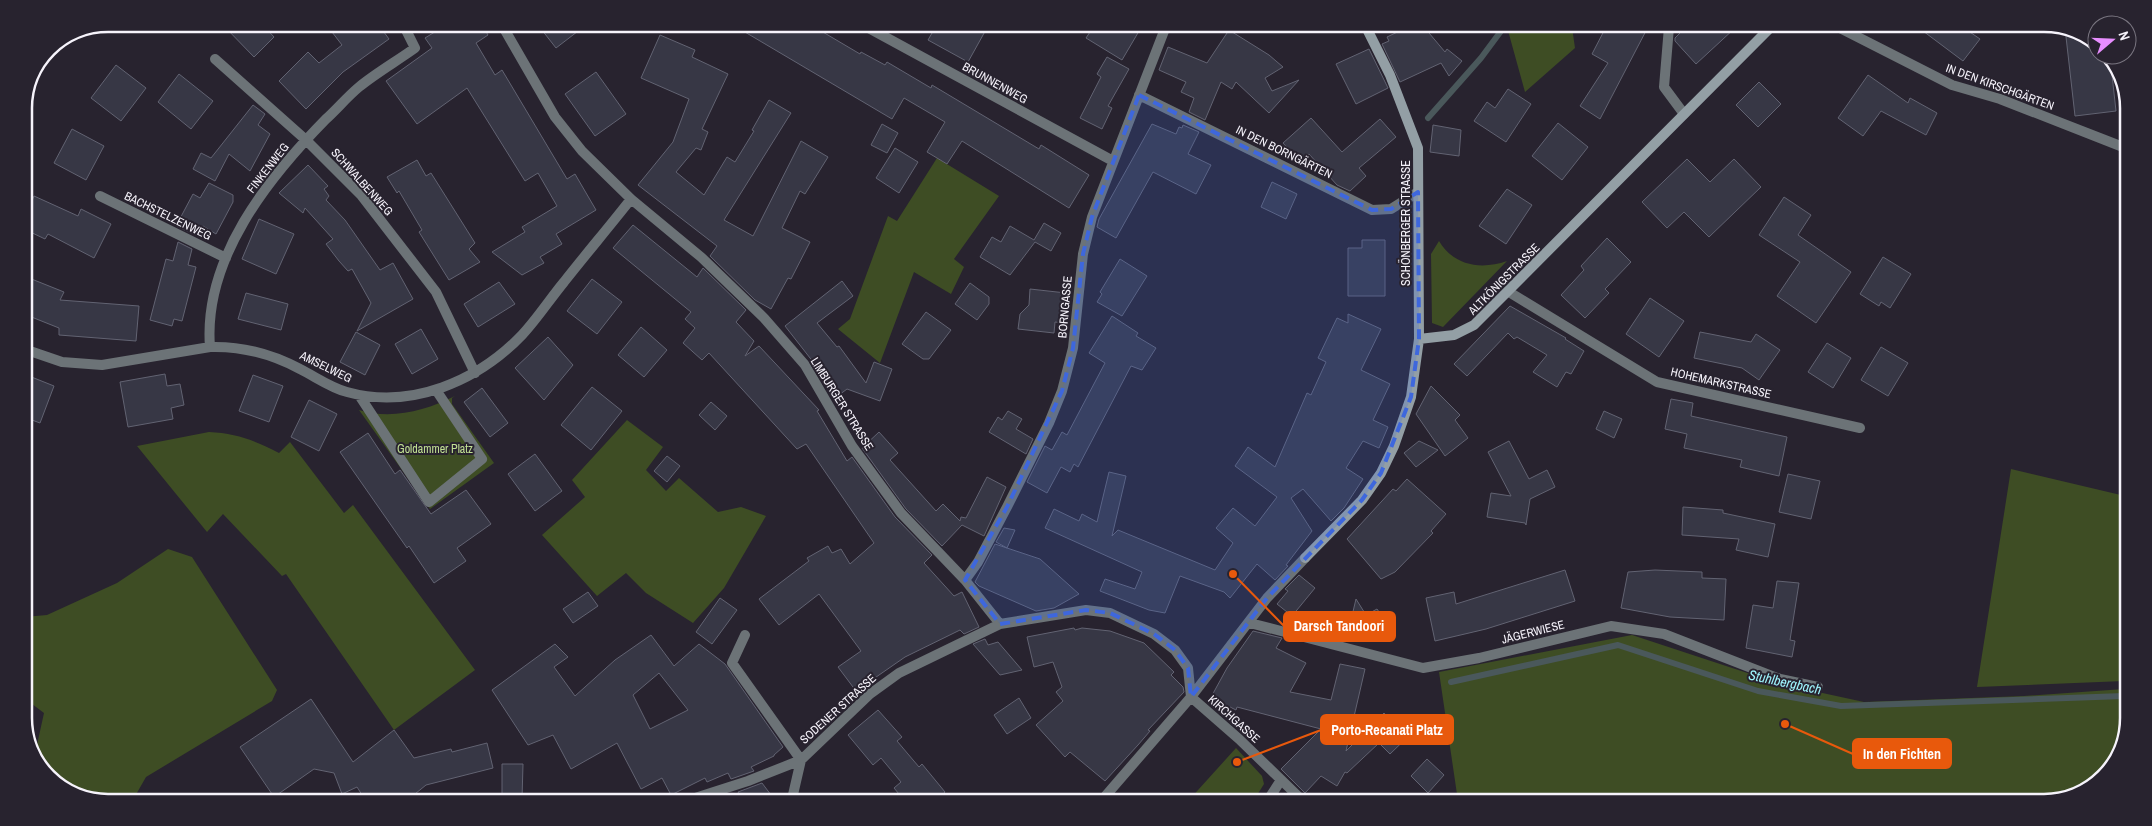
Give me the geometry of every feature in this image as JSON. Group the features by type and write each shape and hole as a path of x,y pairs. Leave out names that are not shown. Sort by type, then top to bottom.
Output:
{"street":[{"name":"FINKENWEG","path":"210,346 209,319 212,300 226,258 245,217 306,140 358,88 415,48 408,32"},
{"name":"LIMBURGER STRASSE","path":"506,32 555,117 582,151 631,199 701,257 749,302 805,365 852,446 901,514 965,580 1000,624"},
{"name":"BRUNNENWEG","path":"876,32 1113,162"},
{"name":"BORNGASSE","path":"965,580 978,562 1007,507 1049,423 1062,391 1073,348 1083,254 1092,217 1164,32"},
{"name":"SCHÖNBERGER STRASSE","path":"1368,32 1390,75 1418,148 1420,339"},
{"path":"1668,32 1664,87 1684,114"},
{"name":"ALTKÖNIGSTRASSE","path":"1420,339 1454,335 1474,325 1766,32"},
{"name":"IN DEN KIRSCHGÄRTEN","path":"1848,32 1952,85 2000,99 2119,146"},
{"name":"SCHWALBENWEG","path":"215,59 306,140 361,195 436,292 475,373"},
{"name":"IN DEN BORNGÄRTEN","path":"1139,95 1372,210 1391,209 1418,192"},
{"name":"BACHSTELZENWEG","path":"100,196 226,258"},
{"name":"AMSELWEG","path":"32,352 62,362 102,365 210,346 228,346 272,356 332,386 359,395 414,396 436,390 475,373 501,354 523,334 631,199"},
{"name":"HOHEMARKSTRASSE","path":"1509,292 1657,382 1860,428"},
{"path":"1107,794 1191,698 1267,598 1362,500 1381,473 1394,446 1411,397 1420,339"},
{"path":"359,395 429,502 482,459 436,390"},
{"path":"1000,624 1086,610 1110,612 1154,634 1176,650 1188,668 1191,698"},
{"name":"JÄGERWIESE","path":"1250,622 1423,668 1479,658 1611,626 1664,634 1780,679 1818,687"},
{"name":"SODENER STRASSE","path":"708,794 748,781 801,760 864,700 899,673 1000,624"},
{"name":"SODENER STRASSE","path":"745,635 732,663 801,760"},
{"name":"KIRCHGASSE","path":"1191,698 1239,739 1296,794"},
{"path":"793,794 801,760"},
{"path":"1272,794 1281,780"}],"highlighted area":[{"path":"1139,95 1372,210 1391,209 1418,192 1419,339 1411,397 1381,473 1362,500 1267,598 1191,697 1188,668 1175,650 1154,634 1110,613 1086,610 1000,624 965,580 1007,507 1062,391 1073,348 1083,254 1092,217"}],"green space":[{"path":"1508,32 1573,32 1575,48 1525,92"},
{"path":"937,158 999,196 954,259 964,267 951,294 914,272 880,363 838,329 850,319 888,216 897,221"},
{"path":"1439,241 1452,256 1469,264 1488,265 1507,261 1443,327 1432,323 1431,254"},
{"name":"Goldammer Platz","path":"455,396 452,398 452,404 494,463 430,509 359,410 371,413 396,414 420,410"},
{"path":"627,420 663,447 646,470 666,491 679,478 718,512 741,507 766,516 724,588 693,623 646,593 626,573 597,596 542,535 585,497 572,480"},
{"path":"209,432 246,438 279,453 290,442 344,513 353,505 475,670 394,730 286,574 282,576 223,514 207,532 137,446"},
{"path":"2011,469 2120,495 2120,681 1977,687"},
{"path":"168,549 192,557 277,690 272,701 146,777 136,794 94,792 66,781 48,764 38,747 44,713 33,705 33,616 47,615 117,583"},
{"path":"1632,635 1781,684 1864,702 2024,696 2120,689 2120,717 2115,742 2104,764 2086,781 2077,786 2053,793 1457,794 1439,672"},
{"path":"1236,748 1262,776 1264,784 1258,794 1194,794"}],"building":[{"path":"230,32 269,32 274,37 254,57"},
{"path":"332,32 384,32 389,39 343,72 306,109 279,81 308,52 319,63 342,45"},
{"path":"435,32 486,32 488,35 476,43 495,75 502,70 567,179 575,174 596,210 556,234 562,244 540,257 544,263 522,275 492,252 525,232 522,227 557,206 538,173 525,181 467,88 417,124 386,81 432,48 425,38"},
{"path":"543,32 577,32 556,48"},
{"path":"745,32 823,32 860,54 861,52 885,65 887,62 931,88 932,85 1039,149 1041,145 1089,175 1069,208 962,141 947,164 927,152 945,122 904,98 892,119"},
{"path":"933,32 985,32 968,62 928,40"},
{"path":"1090,32 1138,32 1122,60 1086,38"},
{"path":"1228,32 1232,32 1269,55 1283,67 1265,78 1272,91 1299,80 1269,113 1236,82 1232,89 1221,82 1205,120 1189,112 1194,98 1181,92 1186,82 1159,70 1168,47 1207,63"},
{"path":"1398,32 1428,32 1445,52 1447,49 1462,61 1449,76 1441,63 1400,82 1382,44 1389,41 1387,37"},
{"path":"1603,32 1645,32 1600,119 1580,106 1608,63 1592,54"},
{"path":"1681,32 1731,32 1696,64 1675,41 1675,38"},
{"path":"1924,32 1970,32 1980,39 1963,61"},
{"path":"660,35 695,50 692,57 728,74 702,129 708,132 701,150 696,148 676,172 704,195 727,157 735,162 754,131 752,130 769,100 791,113 724,220 753,236 801,141 828,157 805,194 800,191 782,228 810,242 791,279 788,278 771,309 755,300 710,256 717,246 638,185 673,142 689,99 641,78"},
{"path":"2066,36 2087,46 2087,65 2106,65 2112,76 2116,111 2075,116"},
{"path":"1369,49 1388,88 1356,104 1336,64"},
{"path":"1107,57 1129,69 1108,106 1112,108 1102,129 1080,118 1101,77 1097,74"},
{"path":"116,65 146,88 121,121 91,98"},
{"path":"596,72 626,114 595,136 565,94"},
{"path":"179,74 213,101 191,129 158,102"},
{"path":"1868,75 1908,103 1910,98 1937,113 1926,135 1881,111 1863,136 1838,118"},
{"path":"1759,82 1781,104 1758,127 1736,105"},
{"path":"1508,89 1531,104 1506,142 1474,121 1487,102 1495,108"},
{"path":"253,105 265,114 258,125 270,134 250,171 229,154 215,181 193,169 201,153 211,158"},
{"path":"1311,118 1342,152 1380,119 1396,137 1359,168 1366,176 1350,191 1337,185 1309,154 1300,162 1283,143"},
{"path":"1558,123 1588,147 1562,180 1532,156"},
{"path":"882,124 898,133 887,153 871,145"},
{"path":"1152,124 1176,134 1179,127 1182,128 1183,125 1199,132 1188,154 1211,165 1196,194 1153,172 1116,238 1097,227 1099,219"},
{"path":"1433,125 1461,130 1459,156 1430,152"},
{"path":"72,129 104,146 86,180 54,163"},
{"path":"895,148 918,162 899,193 876,178"},
{"path":"1687,159 1710,182 1734,159 1761,187 1709,237 1684,212 1667,228 1642,202"},
{"path":"417,160 426,176 431,173 475,243 469,249 480,262 449,280 419,232 422,230 399,191 397,193 387,177"},
{"path":"308,165 328,186 324,189 329,196 326,200 345,220 380,270 393,263 413,299 357,331 371,303 352,269 348,271 339,261 326,244 333,239 305,208 303,213 279,193"},
{"path":"1272,182 1297,194 1286,219 1261,207"},
{"path":"209,183 233,195 233,202 216,234 203,226 198,236 176,226 193,194 200,198"},
{"path":"1507,189 1532,205 1506,244 1479,226"},
{"path":"34,196 78,216 81,209 111,224 94,258 48,234 45,239 32,233 32,200"},
{"path":"1784,197 1811,215 1798,235 1851,272 1816,323 1777,296 1800,262 1759,235"},
{"path":"259,219 294,234 276,274 242,259"},
{"path":"1044,223 1061,233 1051,251 1035,242 1010,275 980,257 992,237 1001,242 1010,226 1034,240"},
{"path":"633,225 697,277 703,268 746,310 736,322 754,341 745,356 759,346 819,410 817,411 847,461 852,457 895,517 932,555 924,563 954,596 962,592 979,627 964,634 960,630 905,657 856,691 838,667 861,651 819,594 779,625 759,599 809,561 807,558 828,546 832,553 841,549 850,564 874,543 806,444 797,449 709,353 702,360 683,343 695,328 685,319 691,312 613,248"},
{"path":"1607,238 1631,262 1605,289 1609,293 1585,318 1561,295 1584,270 1581,266"},
{"path":"1362,240 1385,240 1385,296 1348,296 1348,248 1362,248"},
{"path":"178,242 192,249 188,265 196,267 182,321 174,319 172,326 150,320 166,259 173,261"},
{"path":"1883,257 1911,274 1890,308 1881,302 1879,306 1860,294"},
{"path":"1120,259 1147,276 1122,316 1097,302 1102,294 1100,292"},
{"path":"32,279 64,292 60,300 139,306 136,341 59,335 59,328 32,317"},
{"path":"592,279 622,302 597,334 567,311"},
{"path":"842,281 853,296 817,323 837,347 839,346 866,383 874,362 892,369 880,401 847,389 839,395 785,326"},
{"path":"499,282 515,304 478,327 464,304"},
{"path":"970,283 989,297 989,304 977,320 955,304"},
{"path":"1030,289 1066,293 1063,323 1055,322 1054,333 1018,329 1020,314 1029,305"},
{"path":"246,293 288,304 281,330 238,319"},
{"path":"1650,298 1684,321 1659,357 1626,334"},
{"path":"1510,306 1566,338 1584,351 1571,374 1566,372 1557,387 1533,372 1547,355 1517,337 1514,339 1508,333 1467,376 1454,364"},
{"path":"926,312 951,330 929,359 923,359 902,344"},
{"path":"1348,314 1381,329 1361,370 1390,384 1373,420 1388,427 1379,448 1363,441 1346,468 1363,479 1344,508 1331,521 1303,489 1291,498 1312,531 1286,565 1288,566 1275,580 1257,564 1230,598 1224,592 1180,576 1165,613 1149,610 1100,591 1105,579 1135,589 1142,572 1045,528 1054,509 1079,521 1082,514 1097,522 1109,472 1126,476 1112,536 1118,530 1215,570 1233,543 1216,528 1233,508 1255,526 1277,497 1235,466 1248,447 1275,467 1307,393 1311,395 1326,362 1318,358 1337,318 1348,323"},
{"path":"1112,316 1138,333 1136,336 1156,348 1142,370 1131,366 1078,467 1074,464 1070,472 1061,467 1047,493 1027,482 1045,446 1052,450 1062,432 1067,435 1105,363 1089,353"},
{"path":"641,327 667,350 644,377 618,355"},
{"path":"421,329 438,359 412,374 395,344"},
{"path":"356,332 380,345 365,375 340,362"},
{"path":"1700,332 1751,342 1756,334 1780,350 1759,380 1742,368 1694,358"},
{"path":"548,337 573,365 544,400 515,368"},
{"path":"1827,343 1851,358 1833,388 1808,372"},
{"path":"1881,347 1908,363 1888,396 1861,380"},
{"path":"165,374 167,386 180,384 184,405 171,408 173,419 128,427 120,382"},
{"path":"253,375 283,386 269,422 239,411"},
{"path":"32,377 54,386 40,423 33,420"},
{"path":"1431,386 1460,415 1455,420 1468,438 1445,456 1416,414"},
{"path":"592,387 622,411 591,450 561,425"},
{"path":"482,388 508,423 490,437 464,402"},
{"path":"1671,399 1693,403 1691,416 1787,437 1779,476 1740,467 1742,460 1684,448 1687,434 1665,429"},
{"path":"309,400 337,414 319,451 291,437"},
{"path":"711,402 727,416 715,430 699,415"},
{"path":"1008,411 1022,419 1016,429 1033,439 1026,454 989,432 998,417 1002,420"},
{"path":"1604,411 1622,419 1614,438 1596,429"},
{"path":"879,432 898,453 890,460 936,511 943,504 960,521 961,517 966,518 987,477 1006,487 984,536 962,525 942,546 906,509 862,448"},
{"path":"368,433 395,474 400,470 431,514 466,490 491,524 457,548 466,561 434,583 409,546 407,548 340,452"},
{"path":"1419,441 1438,450 1416,467 1404,453"},
{"path":"1509,441 1529,479 1547,470 1555,487 1530,499 1526,525 1525,523 1487,517 1491,493 1511,496 1488,452"},
{"path":"535,454 562,491 535,511 508,474"},
{"path":"667,456 680,466 667,482 654,471"},
{"path":"1788,474 1820,481 1811,519 1779,512"},
{"path":"1407,479 1446,514 1431,531 1433,533 1395,572 1381,579 1347,539 1393,489 1396,491"},
{"path":"1683,507 1723,510 1723,513 1775,524 1768,557 1736,550 1739,539 1682,535"},
{"path":"1004,528 1015,530 1007,548 996,542"},
{"path":"995,544 1040,559 1079,594 1054,608 1036,611 979,586 975,582"},
{"path":"1565,570 1575,601 1486,629 1435,641 1426,598 1454,592 1456,604"},
{"path":"1655,570 1702,572 1702,578 1726,579 1724,620 1670,617 1621,608 1628,572"},
{"path":"1299,575 1315,588 1292,616 1277,604 1288,591 1285,589"},
{"path":"1777,581 1799,583 1790,640 1795,641 1792,657 1746,648 1753,605 1773,608"},
{"path":"588,592 598,606 573,623 563,609"},
{"path":"720,598 737,610 712,644 696,632"},
{"path":"1356,599 1366,615 1377,609 1388,625 1373,634 1368,626 1346,641"},
{"path":"1074,628 1075,630 1082,628 1110,631 1144,643 1174,672 1171,675 1183,687 1184,692 1148,730 1150,731 1105,781 1070,752 1065,757 1036,725 1063,701 1056,692 1062,687 1053,662 1034,667 1027,637"},
{"path":"1253,631 1282,638 1276,648 1306,663 1290,692 1331,700 1340,664 1365,669 1346,751 1384,713 1396,726 1407,715 1418,727 1390,754 1379,743 1347,773 1345,772 1337,786 1321,776 1305,793 1281,769 1321,729 1237,707 1236,710 1230,707 1227,714 1210,699 1227,668"},
{"path":"651,635 674,666 699,644 725,664 783,747 774,756 751,767 754,771 731,779 728,773 707,782 705,778 670,794 662,778 641,789 617,743 571,769 553,735 528,745 492,690 555,644 568,657 554,667 575,696 615,660","holes":["659,673 688,710 650,729 633,695"]},
{"path":"985,639 988,645 998,642 1022,670 1000,675 973,644"},
{"path":"1019,698 1031,718 1007,734 994,715"},
{"path":"311,699 353,762 394,730 414,758 451,749 452,752 487,743 493,768 426,785 415,794 361,794 357,787 342,794 334,773 314,769 278,794 272,794 240,747"},
{"path":"878,710 902,737 897,741 919,767 922,764 945,792 943,794 899,794 894,788 901,782 881,758 873,765 848,735"},
{"path":"1427,759 1444,775 1428,793 1411,776"},
{"path":"502,764 523,764 522,794 502,794"},
{"path":"762,783 770,794 739,794 738,792"}],"waterway":[{"path":"1428,118 1481,58 1500,32"},
{"name":"Stuhlbergbach","path":"1451,682 1618,645 1758,691 1841,706 2120,696"}],"place":[{"name":"Darsch Tandoori","path":"1233,574"},
{"name":"In den Fichten","path":"1785,724"},
{"name":"Porto-Recanati Platz","path":"1237,762"}]}
